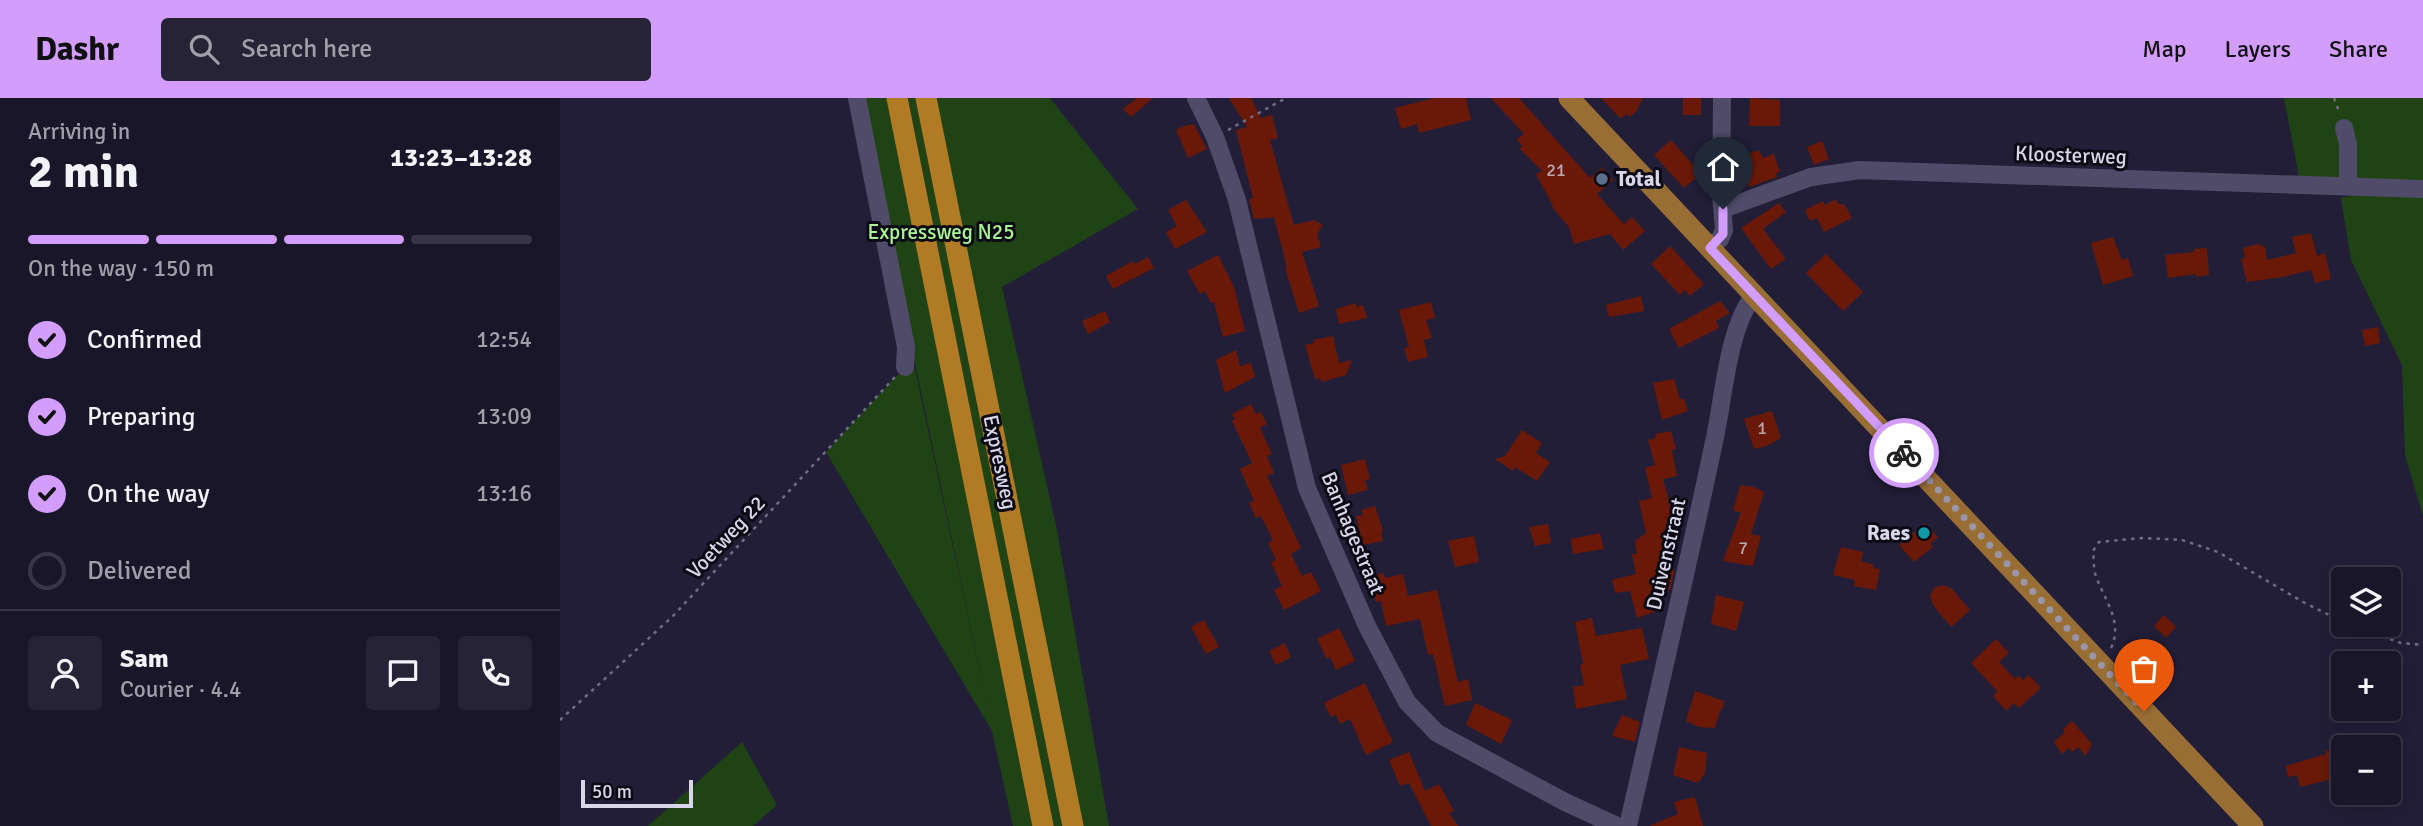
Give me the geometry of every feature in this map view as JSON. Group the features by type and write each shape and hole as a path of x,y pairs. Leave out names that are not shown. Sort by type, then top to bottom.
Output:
{"highway":[{"name":"Expresweg","path":"897,98 1043,826"},
{"name":"Expresweg","path":"926,98 1073,826"}],"main road":[{"path":"1569,98 2253,826"}],"street":[{"path":"857,98 906,346 905,367"},
{"name":"Banhagestraat","path":"1196,98 1215,137 1237,200 1307,488 1367,625 1407,702 1437,733 1540,789 1617,826"},
{"path":"1710,248 1723,234 1722,98"},
{"path":"2344,128 2348,144 2348,186"},
{"name":"Kloosterweg","path":"1723,209 1811,177 1860,170 2423,189"},
{"name":"Duivenstraat","path":"1628,826 1736,334 1742,312 1754,295"}],"path":[{"path":"1215,137 1286,98"},
{"name":"Voetweg 22","path":"560,720 674,616 905,367"},
{"path":"2102,667 2115,639 2113,613 2095,576 2093,551 2099,542 2143,538 2182,540 2218,551 2331,616"},
{"path":"2384,637 2401,643 2423,645"}],"green space":[{"name":"Expressweg N25","path":"859,98 1050,98 1138,209 1002,287 1057,530 1109,826 1013,826 992,731 826,452 905,367 914,365 990,719"},
{"path":"2284,98 2423,98 2423,183 2299,177"},
{"path":"2359,194 2423,197 2423,516 2405,455 2402,365 2351,260 2341,198"},
{"path":"742,742 777,805 753,826 648,826"}],"building":[{"path":"1137,98 1153,98 1131,117 1123,109"},
{"path":"1229,98 1251,98 1261,118 1272,115 1278,138 1270,140 1294,225 1314,220 1323,225 1317,234 1321,247 1302,252 1319,306 1299,313 1285,268 1274,217 1254,219 1249,199 1253,198 1236,130 1247,127"},
{"path":"1434,98 1466,98 1471,120 1419,133 1417,124 1401,129 1395,108"},
{"path":"1491,98 1519,98 1590,178 1602,168 1613,180 1597,194 1624,224 1632,217 1645,231 1623,250 1610,234 1574,244 1569,227 1552,207 1536,174 1542,171 1520,149 1522,146 1517,139 1524,134"},
{"path":"1601,98 1643,98 1636,112 1629,117 1626,114 1621,119"},
{"path":"1683,98 1701,98 1701,115 1683,115"},
{"path":"1750,98 1780,100 1780,126 1749,126"},
{"path":"1194,124 1207,149 1188,158 1176,130"},
{"path":"1671,140 1706,179 1693,180 1684,188 1654,155"},
{"path":"1822,141 1829,159 1814,165 1807,147"},
{"path":"1759,150 1763,158 1774,154 1780,172 1776,173 1777,177 1749,187 1738,158"},
{"path":"1836,199 1837,203 1845,205 1852,218 1824,232 1817,218 1810,221 1805,210 1823,201 1825,205"},
{"path":"1186,200 1207,232 1175,249 1166,232 1177,226 1168,210"},
{"path":"1779,203 1786,212 1763,229 1786,259 1771,269 1741,228"},
{"path":"2311,233 2317,256 2325,253 2331,279 2315,283 2311,270 2247,282 2241,259 2245,258 2243,248 2258,244 2265,247 2267,260 2296,253 2292,237"},
{"path":"2113,237 2122,260 2128,258 2133,276 2103,285 2091,243"},
{"path":"1670,246 1704,284 1690,296 1685,290 1680,295 1651,264"},
{"path":"2207,248 2209,275 2168,278 2165,255"},
{"path":"1826,254 1863,292 1843,311 1806,273"},
{"path":"1218,255 1234,287 1245,331 1223,337 1214,302 1211,303 1205,291 1200,294 1187,271"},
{"path":"1148,257 1154,268 1113,289 1106,276 1133,261 1135,264"},
{"path":"1641,296 1644,311 1609,317 1606,305"},
{"path":"1720,301 1730,313 1716,321 1719,328 1679,348 1669,329"},
{"path":"1431,302 1435,318 1426,320 1432,338 1424,340 1428,357 1408,362 1404,348 1409,347 1399,310"},
{"path":"1356,303 1356,307 1363,305 1367,318 1339,324 1336,309"},
{"path":"1105,311 1110,322 1088,334 1082,321"},
{"path":"2378,327 2380,343 2365,346 2362,330"},
{"path":"1333,336 1339,363 1352,360 1346,375 1321,382 1320,378 1315,379 1305,345 1314,343 1313,340"},
{"path":"1236,350 1240,366 1251,363 1255,377 1225,393 1216,360"},
{"path":"1674,379 1680,399 1684,399 1688,411 1662,420 1653,383"},
{"path":"1251,404 1256,414 1261,412 1267,424 1260,428 1272,454 1267,456 1274,473 1267,476 1301,548 1291,554 1302,576 1311,572 1321,591 1284,610 1274,590 1282,586 1271,562 1276,560 1268,543 1273,540 1261,516 1256,518 1249,503 1254,501 1240,469 1252,463 1232,421 1235,419 1232,414"},
{"path":"1772,411 1781,438 1767,446 1754,449 1744,419"},
{"path":"1522,430 1542,443 1536,453 1550,462 1537,481 1515,467 1513,471 1495,459 1505,456"},
{"path":"1671,431 1676,449 1672,450 1677,476 1663,479 1676,527 1663,531 1674,573 1670,590 1659,593 1663,609 1637,618 1630,591 1615,593 1612,580 1636,574 1632,554 1637,554 1635,541 1646,533 1639,501 1652,498 1645,468 1655,465 1648,440 1656,438 1655,434"},
{"path":"1365,459 1370,479 1365,480 1368,490 1348,495 1341,465"},
{"path":"1740,485 1752,486 1764,492 1751,534 1761,536 1753,566 1723,561 1741,512 1733,511"},
{"path":"1375,506 1383,531 1383,541 1363,545 1356,516 1363,515 1361,510"},
{"name":"Raes","path":"1925,523 1938,537 1930,544 1933,547 1914,562 1899,545"},
{"path":"1548,524 1551,543 1535,546 1529,527"},
{"path":"1600,533 1604,549 1573,554 1571,539"},
{"path":"1474,536 1479,562 1455,567 1448,541"},
{"path":"1841,547 1863,552 1861,561 1880,569 1876,590 1854,586 1855,580 1833,575"},
{"path":"1384,573 1385,578 1403,574 1408,596 1437,590 1458,682 1468,679 1472,700 1445,706 1433,654 1428,655 1420,619 1386,626 1381,601 1376,602 1370,583 1374,582 1372,576"},
{"path":"1943,585 1952,589 1970,610 1951,627 1933,605 1930,596 1934,588"},
{"path":"1716,595 1744,602 1736,631 1711,624"},
{"path":"2164,615 2176,627 2166,638 2154,626"},
{"path":"1592,618 1596,636 1642,628 1649,659 1620,665 1627,699 1576,709 1573,687 1584,685 1575,622"},
{"path":"1204,620 1219,647 1206,654 1191,627"},
{"path":"1339,628 1355,661 1336,670 1317,639"},
{"path":"1996,639 2009,653 1999,662 2015,679 2018,676 2023,680 2029,675 2041,688 2019,708 2014,703 2006,711 1993,696 1997,691 1971,663"},
{"path":"1285,643 1291,657 1276,665 1269,651"},
{"path":"1365,683 1393,742 1366,755 1350,719 1340,724 1336,715 1331,717 1324,703"},
{"path":"1695,691 1724,701 1715,728 1699,727 1686,721"},
{"path":"1475,703 1512,720 1501,744 1466,725"},
{"path":"1622,715 1640,722 1635,742 1612,736"},
{"path":"2072,721 2092,744 2086,756 2078,747 2072,752 2069,748 2062,754 2054,742"},
{"path":"1679,747 1707,753 1705,773 1698,783 1673,775"},
{"path":"2331,750 2331,791 2328,780 2300,787 2297,775 2288,777 2286,766 2326,754 2325,751"},
{"path":"1409,752 1425,791 1439,784 1454,811 1449,813 1458,826 1431,826 1409,783 1400,786 1389,760"},
{"path":"1695,797 1703,826 1649,826 1678,814 1674,802"}],"way so far":[{"path":"1904,453 2144,711"}],"place":[{"name":"Total","path":"1602,179"},
{"name":"Raes","path":"1924,533"}],"route":[{"path":"1723,209 1723,234 1710,248 1904,453"}]}
